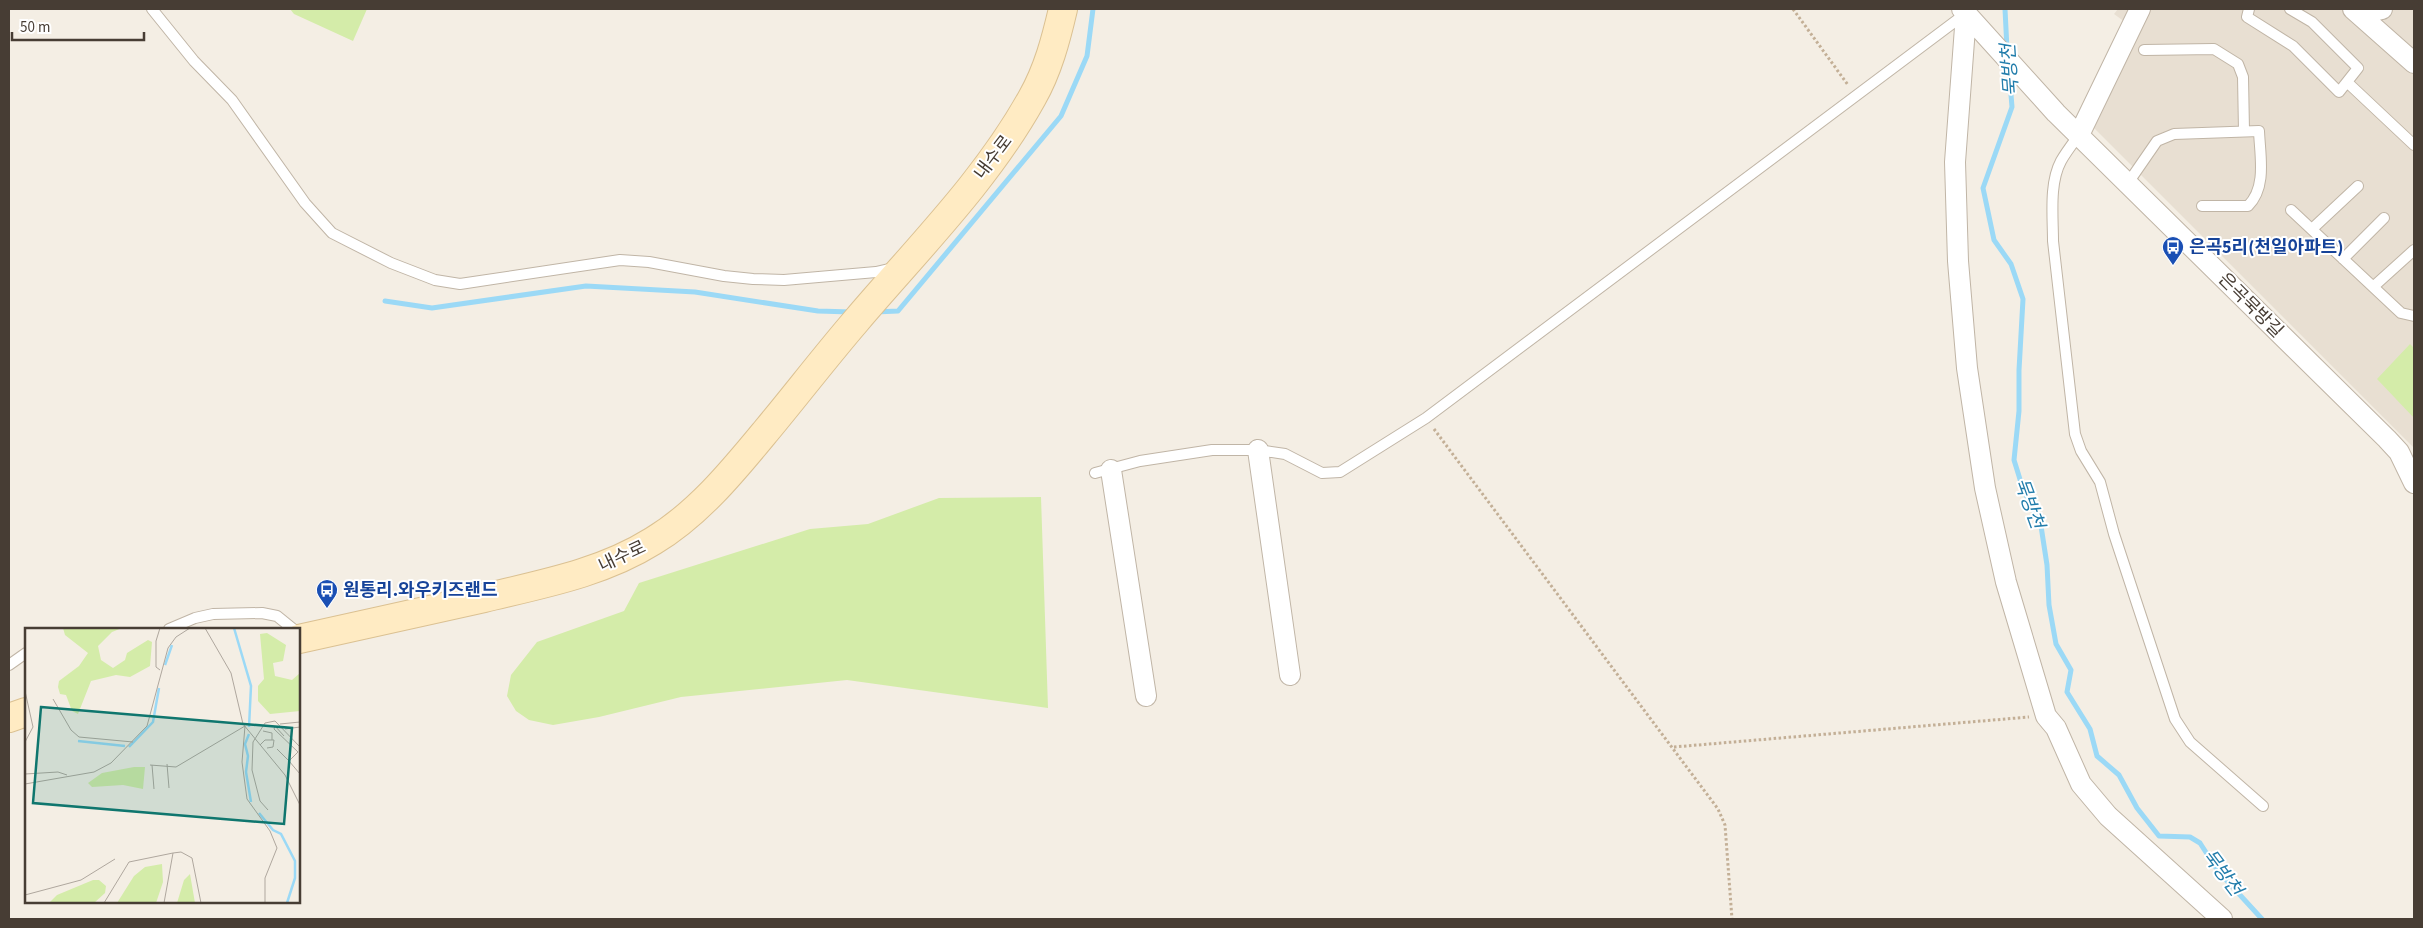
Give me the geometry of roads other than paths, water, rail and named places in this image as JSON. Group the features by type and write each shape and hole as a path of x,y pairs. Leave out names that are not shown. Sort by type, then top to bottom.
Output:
{"street":[{"name":"내수로","path":"300,635 562,580 619,559 654,541 685,519 718,486 887,285 948,216 1011,133 1034,96 1048,63 1063,9"},
{"path":"2079,135 2140,9"},
{"path":"2356,11 2382,9"},
{"path":"1964,11 1955,162 1958,261 1967,368 1986,488 2006,582 2046,716 2056,728 2081,784 2108,816 2222,919"},
{"name":"은곡묵방길","path":"1964,11 1979,30 2056,113 2399,452 2414,483"},
{"path":"2356,11 2414,63"},
{"path":"1258,450 1290,675"},
{"path":"1103,472 1146,696"},
{"path":"9,718 25,712"}],"lane":[{"path":"152,9 194,61 232,100 305,203 332,233 383,260 435,280 468,283 620,260 649,262 724,276 777,280 876,272 906,265"},
{"path":"2249,9 2247,17 2293,46 2339,92 2358,68 2312,22 2290,9"},
{"path":"1103,472 1140,461 1212,450 1258,450 1285,454 1322,473 1340,472 1426,418 1857,97 1964,11"},
{"path":"2144,50 2214,49 2238,64 2243,77 2244,131"},
{"path":"2348,83 2414,145"},
{"path":"2128,183 2157,141 2174,134 2259,130 2261,182 2256,197 2248,206 2202,206"},
{"path":"2079,135 2060,162 2055,182 2053,210 2053,242 2075,434 2080,451 2100,482 2114,534 2176,720 2190,742 2263,806"},
{"path":"2312,230 2358,186"},
{"path":"2291,210 2401,313 2414,316"},
{"path":"2344,259 2384,218"},
{"path":"2373,287 2414,250"},
{"path":"171,628 195,618 213,614 262,613 277,616 290,628"},
{"path":"9,664 25,654"}],"waterway":[{"path":"875,312 898,311 1061,116 1087,56 1093,9"},
{"name":"묵방천","path":"2005,9 2007,49"},
{"name":"묵방천","path":"2009,70 2012,107 1983,188 1994,240 2011,264 2023,299 2019,411 2014,460 2023,489 2041,526 2047,565 2049,605 2056,644 2071,670 2067,692 2090,729 2097,756 2119,775 2137,808 2159,836 2190,837 2200,843 2218,871 2262,919"},
{"path":"385,301 432,308 586,286 695,292 818,311 851,312"}],"place":[{"name":"은곡5리(천일아파트)","path":"2173,266"},
{"name":"원통리.와우키즈랜드","path":"327,609"}]}
